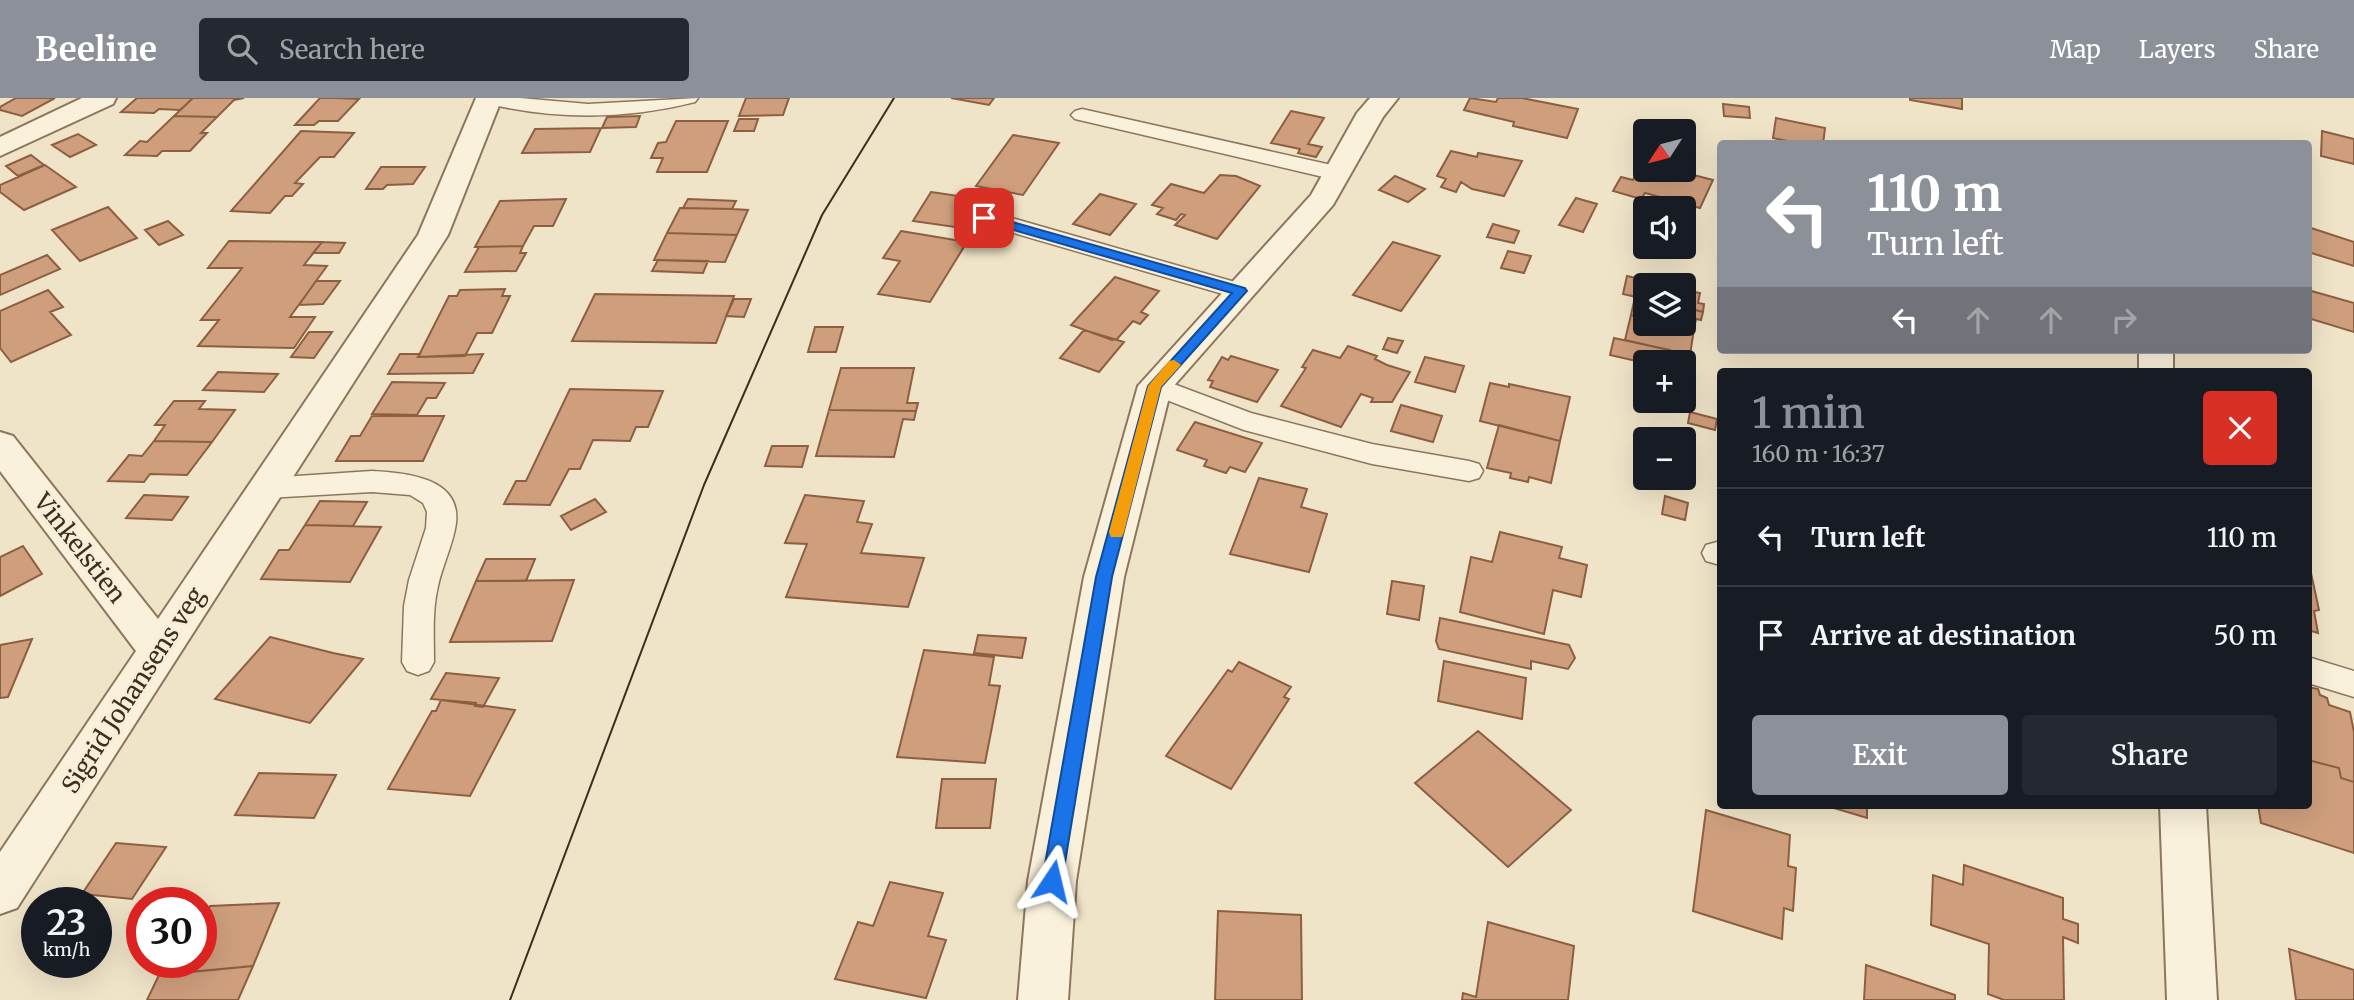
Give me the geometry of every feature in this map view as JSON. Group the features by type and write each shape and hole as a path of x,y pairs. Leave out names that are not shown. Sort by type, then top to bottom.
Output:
{"street":[{"path":"0,148 103,98"},
{"name":"Sigrid Johansens veg","path":"0,892 433,235 488,98"},
{"path":"1043,1000 1052,881 1104,577 1155,386 1323,199 1371,113 1385,98"},
{"name":"Vinkelstien","path":"0,445 159,650"},
{"path":"2183,809 2192,1000"}],"lane":[{"name":"Sigrid Johansens veg","path":"488,98 543,107 597,108 657,104 688,98"},
{"path":"1082,115 1336,173"},
{"path":"984,218 1240,291"},
{"path":"1155,386 1244,421 1372,454 1469,471"},
{"path":"267,488 364,481 408,485 423,488 433,494 439,505 442,521 421,590 418,662"},
{"path":"2312,671 2354,684"}],"building":[{"path":"16,98 55,98 22,116 0,110 0,107"},
{"path":"137,98 193,98 180,110 159,109 154,113 121,112"},
{"path":"193,98 244,98 234,100 217,117 174,116"},
{"path":"320,98 359,99 338,121 295,125"},
{"path":"746,98 789,98 783,115 739,116"},
{"path":"951,98 994,98 989,105"},
{"path":"1470,98 1496,102 1498,98 1522,98 1578,109 1567,138 1513,126 1514,122 1464,110"},
{"path":"1962,98 1962,109 1910,100"},
{"path":"1723,104 1749,107 1750,118 1724,116"},
{"path":"1291,111 1324,118 1308,144 1322,147 1316,157 1298,153 1300,149 1271,143"},
{"path":"174,116 217,117 201,133 207,133 190,151 162,151 157,156 125,155 140,141 147,142"},
{"path":"640,116 636,127 602,128 607,117"},
{"path":"1776,118 1825,128 1824,140 1773,138"},
{"path":"739,119 758,119 754,131 734,131"},
{"path":"676,121 728,121 707,172 657,172 663,158 651,158 658,143 666,142"},
{"path":"601,128 590,152 522,153 535,129"},
{"path":"301,131 354,133 334,157 320,157 295,183 303,184 292,196 285,196 270,213 231,211"},
{"path":"2322,131 2354,139 2354,164 2321,156"},
{"path":"78,134 96,145 70,157 52,145"},
{"path":"1013,135 1059,143 1023,195 976,186"},
{"path":"1451,151 1477,157 1478,153 1522,161 1504,196 1472,189 1461,182 1456,192 1441,187 1446,179 1437,176"},
{"path":"31,155 44,165 18,176 6,166"},
{"path":"45,165 76,187 24,210 0,192 0,185"},
{"path":"381,167 425,167 413,184 366,189"},
{"path":"1220,175 1236,176 1260,186 1217,239 1175,225 1185,215 1181,214 1176,220 1157,214 1163,208 1152,205 1171,184 1204,193"},
{"path":"1395,176 1425,189 1408,202 1379,190"},
{"path":"1696,176 1713,180 1700,208 1696,207 1696,196 1656,196 1645,193 1643,196 1633,197 1613,191 1621,177 1633,182 1696,182"},
{"path":"931,192 979,199 962,228 913,221"},
{"path":"1100,194 1136,204 1110,235 1073,224"},
{"path":"1576,198 1597,204 1583,232 1559,225"},
{"path":"566,199 553,226 534,226 523,246 475,247 500,201"},
{"path":"688,199 736,201 732,209 683,208"},
{"path":"108,207 137,238 80,261 52,230"},
{"path":"680,208 748,210 737,235 667,233"},
{"path":"168,221 183,235 159,245 145,230"},
{"path":"1493,224 1519,231 1514,243 1487,237"},
{"path":"2312,228 2354,242 2354,266 2312,253"},
{"path":"901,231 967,242 930,302 878,294 900,261 883,258"},
{"path":"667,233 737,235 725,262 654,260"},
{"path":"229,241 322,242 304,265 327,266 290,317 315,317 294,348 198,346 219,320 201,320 242,268 208,268"},
{"path":"322,242 345,243 339,253 313,253"},
{"path":"1393,242 1440,256 1401,311 1353,295"},
{"path":"523,246 520,253 526,253 516,271 465,272 479,247"},
{"path":"1508,251 1531,256 1524,273 1501,268"},
{"path":"47,255 60,269 0,295 0,275"},
{"path":"658,260 708,261 703,273 652,271"},
{"path":"1627,276 1633,277 1633,296 1623,294"},
{"path":"1115,277 1159,291 1141,312 1148,315 1140,324 1133,321 1117,339 1112,340 1071,325"},
{"path":"316,281 340,281 323,304 299,305"},
{"path":"505,289 502,296 510,296 492,333 477,333 465,356 418,357 449,296 457,296 460,290"},
{"path":"48,290 63,307 50,312 71,335 11,362 0,348 0,311"},
{"path":"2312,291 2354,303 2354,332 2312,319"},
{"path":"1696,292 1700,293 1698,303 1704,304 1703,312 1696,310"},
{"path":"595,294 734,296 716,343 572,341"},
{"path":"734,299 751,299 744,317 726,316"},
{"path":"1696,310 1703,312 1701,320 1696,319"},
{"path":"1631,315 1633,336 1693,336 1691,350 1668,350 1625,340"},
{"path":"815,327 843,327 836,352 808,352"},
{"path":"1084,330 1124,342 1099,372 1060,358"},
{"path":"309,332 332,332 314,358 291,357"},
{"path":"1388,338 1403,341 1397,353 1383,349"},
{"path":"1614,338 1670,350 1633,350 1633,360 1610,355"},
{"path":"1348,346 1377,356 1375,359 1387,365 1410,372 1392,402 1371,402 1373,398 1361,394 1341,427 1281,406 1306,368 1302,367 1313,350 1340,358"},
{"path":"400,354 420,354 418,357 483,354 473,373 388,374"},
{"path":"1231,356 1278,370 1257,402 1210,387 1213,381 1208,380 1222,357 1228,360"},
{"path":"1425,357 1464,366 1455,392 1415,382"},
{"path":"841,368 914,368 907,403 918,403 916,411 829,410"},
{"path":"218,372 278,374 264,392 203,390"},
{"path":"392,382 445,383 436,398 427,398 417,415 372,414"},
{"path":"1490,383 1509,387 1509,384 1570,397 1560,441 1480,421"},
{"path":"570,389 663,391 648,427 636,427 630,441 593,440 580,469 569,469 550,505 504,504 516,481 526,481"},
{"path":"174,401 205,401 199,409 235,410 212,442 154,441 165,425 155,425"},
{"path":"1401,405 1442,416 1433,442 1391,431"},
{"path":"829,410 916,411 914,420 903,419 894,457 816,456"},
{"path":"1690,413 1717,419 1715,430 1688,423"},
{"path":"372,416 444,416 423,461 336,461 351,436 360,436"},
{"path":"1195,422 1262,443 1245,472 1230,467 1226,473 1204,466 1207,460 1177,450"},
{"path":"1499,425 1560,441 1551,483 1529,477 1528,482 1510,478 1511,473 1487,468"},
{"path":"154,441 212,442 187,475 150,474 144,482 108,481 129,455 142,456"},
{"path":"772,446 808,446 802,467 765,466"},
{"path":"1259,478 1307,489 1301,507 1327,514 1309,572 1230,554"},
{"path":"144,495 188,497 172,520 126,518"},
{"path":"805,495 864,501 857,522 872,524 861,553 924,558 908,607 786,597 807,544 785,543"},
{"path":"1665,496 1688,503 1685,520 1662,514"},
{"path":"595,499 606,512 571,530 561,516"},
{"path":"320,501 367,502 353,526 305,525"},
{"path":"305,525 381,527 350,582 261,579 279,550 289,550"},
{"path":"1500,532 1562,547 1559,558 1587,565 1581,597 1553,590 1544,634 1460,612 1471,557 1492,562"},
{"path":"23,546 42,574 0,596 0,557"},
{"path":"486,559 535,559 526,581 476,581"},
{"path":"2312,578 2319,610 2314,611 2318,633 2312,631"},
{"path":"574,580 552,641 450,642 476,581"},
{"path":"1392,581 1424,586 1419,620 1387,614"},
{"path":"1440,618 1569,645 1575,658 1568,669 1531,661 1531,669 1439,649 1436,641"},
{"path":"978,635 1026,638 1022,658 974,653"},
{"path":"270,637 363,659 310,723 215,699"},
{"path":"32,639 8,697 0,698 0,645"},
{"path":"924,650 994,657 989,685 1000,686 985,763 897,757"},
{"path":"1444,661 1526,678 1522,719 1438,701"},
{"path":"1239,662 1291,687 1284,697 1289,699 1231,789 1166,756 1228,670 1232,672"},
{"path":"446,673 499,678 483,707 475,706 476,703 431,699"},
{"path":"2312,688 2318,689 2320,695 2327,698 2329,705 2350,712 2354,732 2354,782 2341,778 2339,768 2312,761"},
{"path":"441,700 515,710 470,796 388,789 432,711 436,711"},
{"path":"1478,731 1571,810 1508,867 1415,783"},
{"path":"2312,761 2339,768 2341,778 2354,782 2354,853 2261,823 2259,809 2312,809"},
{"path":"259,773 336,775 314,818 235,815"},
{"path":"942,779 996,779 990,828 936,828"},
{"path":"1837,809 1867,809 1867,818"},
{"path":"1706,810 1790,835 1788,866 1796,868 1793,911 1784,908 1782,939 1693,911"},
{"path":"116,843 166,847 140,887 126,887 126,898 112,897 112,887 87,887"},
{"path":"1964,865 2063,898 2063,919 2078,924 2078,943 2063,937 2064,1000 2004,1000 1988,994 1989,944 1931,925 1933,875 1963,885"},
{"path":"890,882 943,893 928,936 946,940 926,998 835,979 858,922 873,926"},
{"path":"279,903 253,966 217,969 217,906"},
{"path":"1218,911 1301,915 1302,1000 1215,1000"},
{"path":"1488,922 1574,946 1568,1000 1462,1000 1463,993 1476,997"},
{"path":"2289,949 2354,970 2354,1000 2296,1000"},
{"path":"1866,965 1955,995 1955,1000 1864,1000"},
{"path":"253,966 238,1000 147,1000 158,978 217,978 217,969"}],"tram line":[{"path":"510,1000 704,485 822,215 894,98"}],"slow traffic":[{"path":"1117,532 1155,386 1174,365"}],"route":[{"path":"984,218 1240,291 1155,386 1104,577 1052,881"}]}
